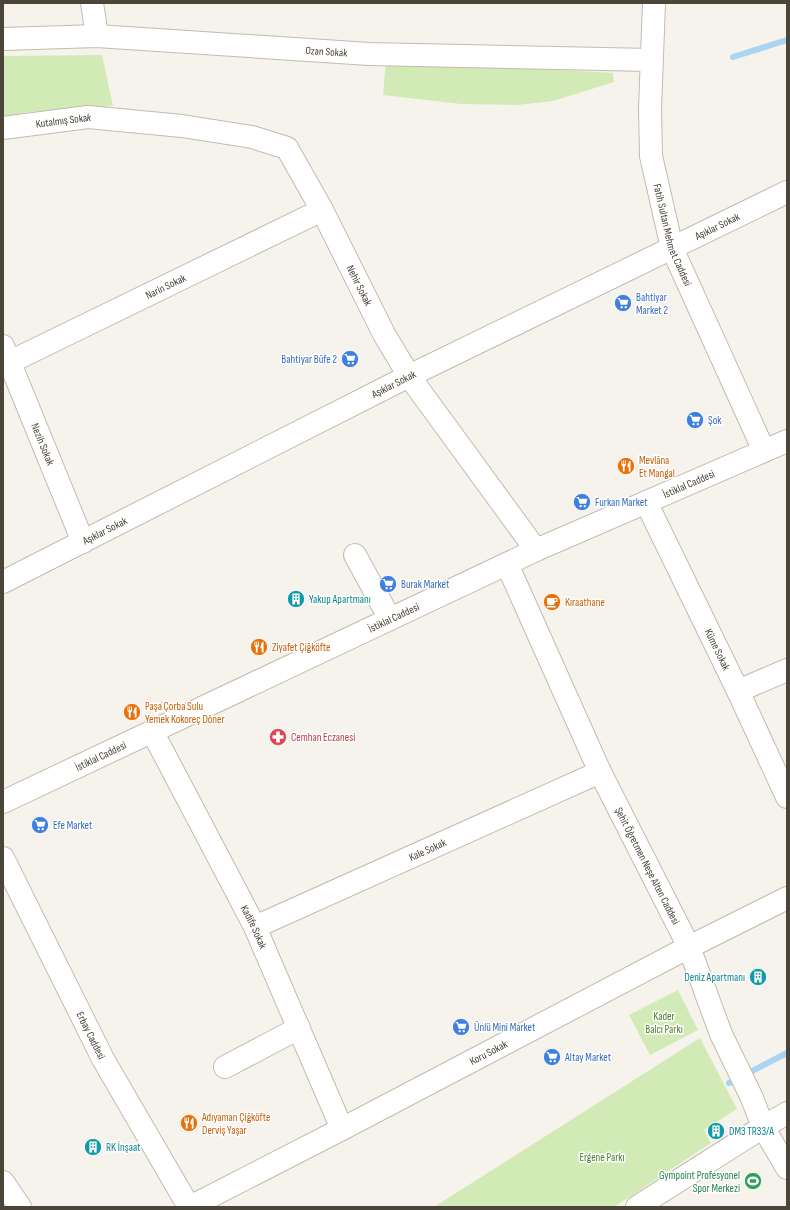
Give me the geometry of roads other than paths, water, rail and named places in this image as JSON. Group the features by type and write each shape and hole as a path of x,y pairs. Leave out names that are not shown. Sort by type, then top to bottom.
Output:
{"street":[{"path":"92,3 97,36"},
{"name":"Fatih Sultan Mehmet Caddesi","path":"654,3 650,109 651,156 672,248 764,451"},
{"name":"Ozan Sokak","path":"3,39 97,36 368,54 651,70"},
{"name":"Kutalmış Sokak","path":"3,128 88,117 125,120"},
{"name":"Nehir Sokak","path":"125,120 182,126 252,137 287,148 322,210 384,334 409,376 536,550"},
{"name":"Aşıklar Sokak","path":"3,582 409,376 787,192"},
{"name":"Narin Sokak","path":"6,354 322,210"},
{"name":"Nezih Sokak","path":"6,354 83,542"},
{"name":"İstiklal Caddesi","path":"3,802 536,550 787,441"},
{"name":"Küme Sokak","path":"646,502 738,691 787,797"},
{"path":"355,555 390,619"},
{"name":"Şehit Öğretmen Neşe Alten Caddesi","path":"507,564 600,772 689,947 721,1034 752,1098 763,1127 787,1168"},
{"path":"738,691 787,670"},
{"name":"Kadife Sokak","path":"152,731 255,927 342,1129"},
{"name":"Kale Sokak","path":"255,927 600,772"},
{"name":"Erbay Caddesi","path":"3,858 102,1059 190,1207"},
{"name":"Koru Sokak","path":"190,1207 689,947 787,898"},
{"path":"225,1067 299,1028"},
{"path":"637,1207 787,1113"},
{"path":"3,1182 20,1207"}],"waterway":[{"path":"733,57 787,40"},
{"path":"729,1083 787,1053"}],"place":[{"name":"Bahtiyar Market 2","path":"623,303"},
{"name":"Bahtiyar Büfe 2","path":"350,359"},
{"name":"Şok","path":"695,420"},
{"name":"Mevlâna Et Mangal","path":"626,466"},
{"name":"Furkan Market","path":"582,502"},
{"name":"Burak Market","path":"388,584"},
{"name":"Yakup Apartmanı","path":"296,599"},
{"name":"Kıraathane","path":"552,602"},
{"name":"Ziyafet Çiğköfte","path":"259,647"},
{"name":"Paşa Çorba Sulu Yemek Kokoreç Döner","path":"132,712"},
{"name":"Cemhan Eczanesi","path":"278,737"},
{"name":"Efe Market","path":"40,825"},
{"name":"Deniz Apartmanı","path":"758,977"},
{"name":"Ünlü Mini Market","path":"461,1027"},
{"name":"Altay Market","path":"552,1057"},
{"name":"Adıyaman Çiğköfte Derviş Yaşar","path":"189,1123"},
{"name":"DM3 TR33/A","path":"716,1131"},
{"name":"RK İnşaat","path":"93,1147"},
{"name":"Gympoint Profesyonel Spor Merkezi","path":"753,1181"}],"park label":[{"name":"Kader Balcı Parkı","path":"664,1022"},
{"name":"Ergene Parkı","path":"602,1157"}]}
